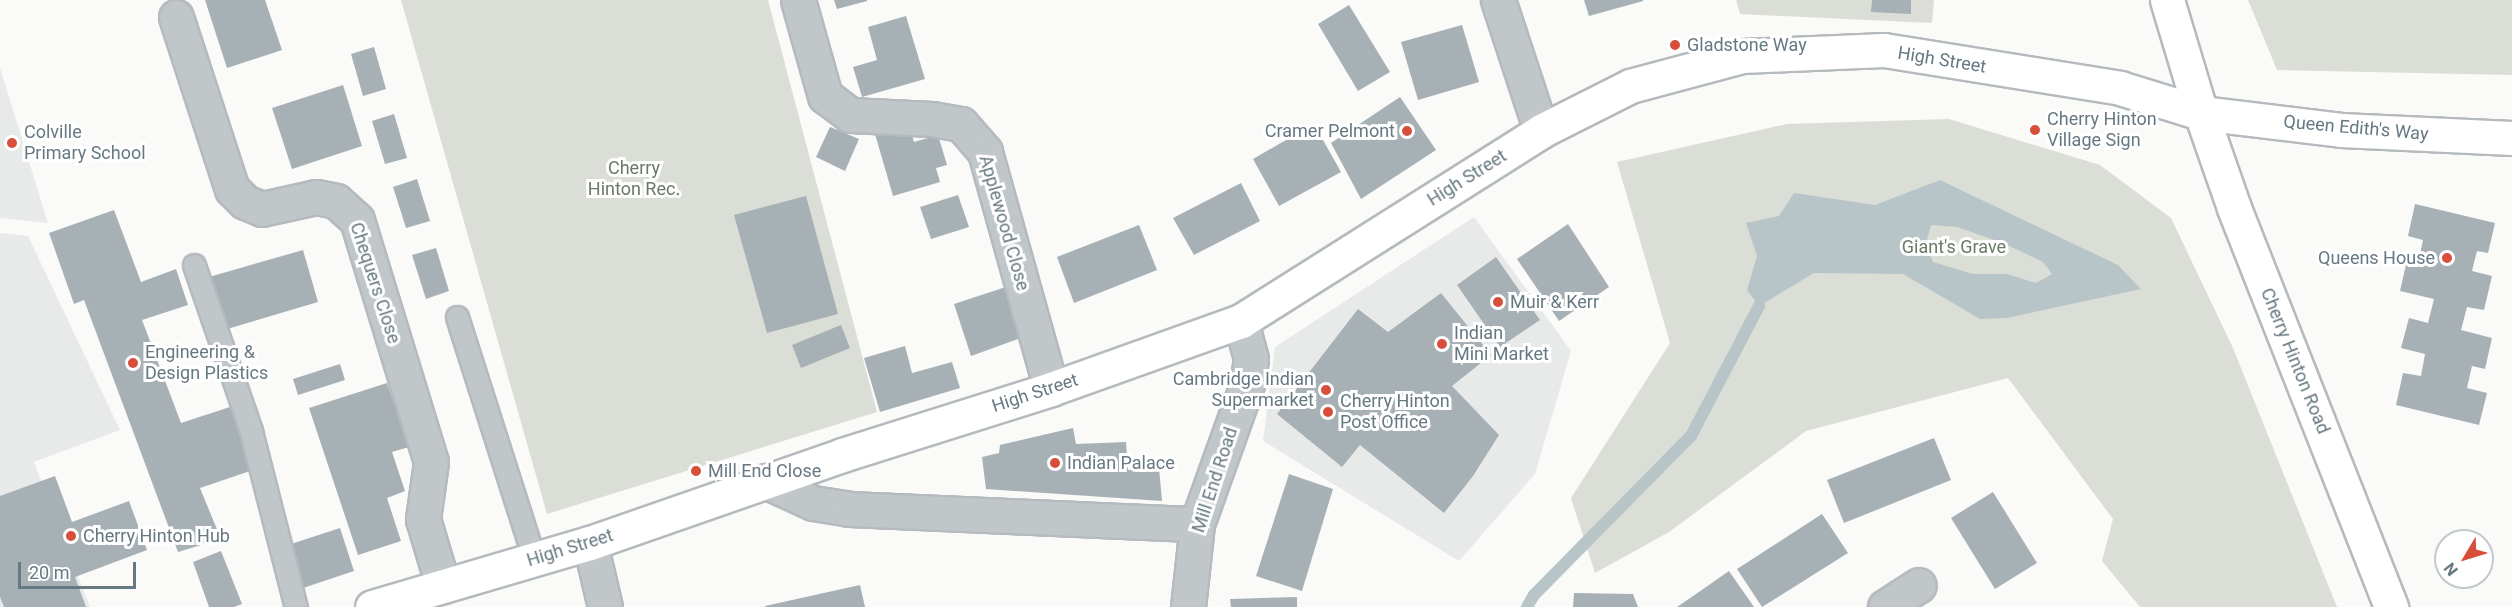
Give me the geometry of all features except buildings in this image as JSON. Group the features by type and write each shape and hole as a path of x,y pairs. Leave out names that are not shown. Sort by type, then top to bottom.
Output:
{"street":[{"name":"Applewood Close","path":"798,0 825,96 850,115 932,119 961,124 985,152 1051,389"},
{"path":"1498,0 1541,131"},
{"name":"Cherry Hinton Road","path":"2167,0 2201,113 2234,208 2391,607"},
{"name":"Chequers Close","path":"176,17 232,189 245,202 262,209 316,197 336,201 357,220 431,462 423,519 443,586"},
{"name":"High Street","path":"372,607 590,543 765,481 1051,389 1241,321 1541,131 1630,86 1742,56 1884,51 2120,88 2201,113"},
{"name":"Queen Edith's Way","path":"2201,113 2342,130 2512,138"},
{"name":"Mill End Road","path":"1188,607 1197,524 1247,384 1251,359 1241,321"},
{"path":"765,481 813,503 849,509 1197,524"},
{"path":"590,543 605,607"},
{"path":"1885,607 1919,585"}],"lane":[{"path":"194,265 251,431 296,607"},
{"path":"457,317 534,559"}],"shaded area":[{"name":"Colville Primary School","path":"0,68 48,223 0,218"},
{"path":"1940,180 2118,265 2141,289 2007,318 1980,319 1903,274 1814,273 1759,306 1747,290 1757,256 1746,223 1779,216 1794,193 1875,205","holes":["1931,225 1957,227 2003,243 2043,262 2052,274 2036,283 2007,274 1973,274 1933,262 1926,244"]},
{"path":"1474,217 1571,351 1535,474 1459,561 1263,441 1275,347"},
{"path":"0,233 28,236 120,430 34,462 90,607 0,607"}],"green space":[{"name":"Cherry Hinton Rec.","path":"401,0 768,0 877,412 547,514"},
{"path":"1736,0 1934,0 1932,23 1740,14"},
{"path":"2248,0 2512,0 2512,75 2277,70"},
{"name":"Giant's Grave","path":"1949,119 2100,165 2171,218 2233,348 2337,607 2140,607 2102,561 2113,519 2008,378 1806,431 1669,532 1595,573 1571,498 1670,343 1617,162 1787,124"}],"waterway":[{"path":"1527,607 1534,595 1691,436 1759,306"}],"place":[{"name":"Gladstone Way","path":"1675,45"},
{"name":"Cherry Hinton Village Sign","path":"2035,130"},
{"name":"Cramer Pelmont","path":"1407,131"},
{"name":"Colville Primary School","path":"12,143"},
{"name":"Queens House","path":"2447,258"},
{"name":"Muir & Kerr","path":"1498,302"},
{"name":"Indian Mini Market","path":"1442,344"},
{"name":"Engineering & Design Plastics","path":"133,363"},
{"name":"Cambridge Indian Supermarket","path":"1326,390"},
{"name":"Cherry Hinton Post Office","path":"1328,412"},
{"name":"Indian Palace","path":"1055,463"},
{"name":"Mill End Close","path":"696,471"},
{"name":"Cherry Hinton Hub","path":"71,536"}]}
